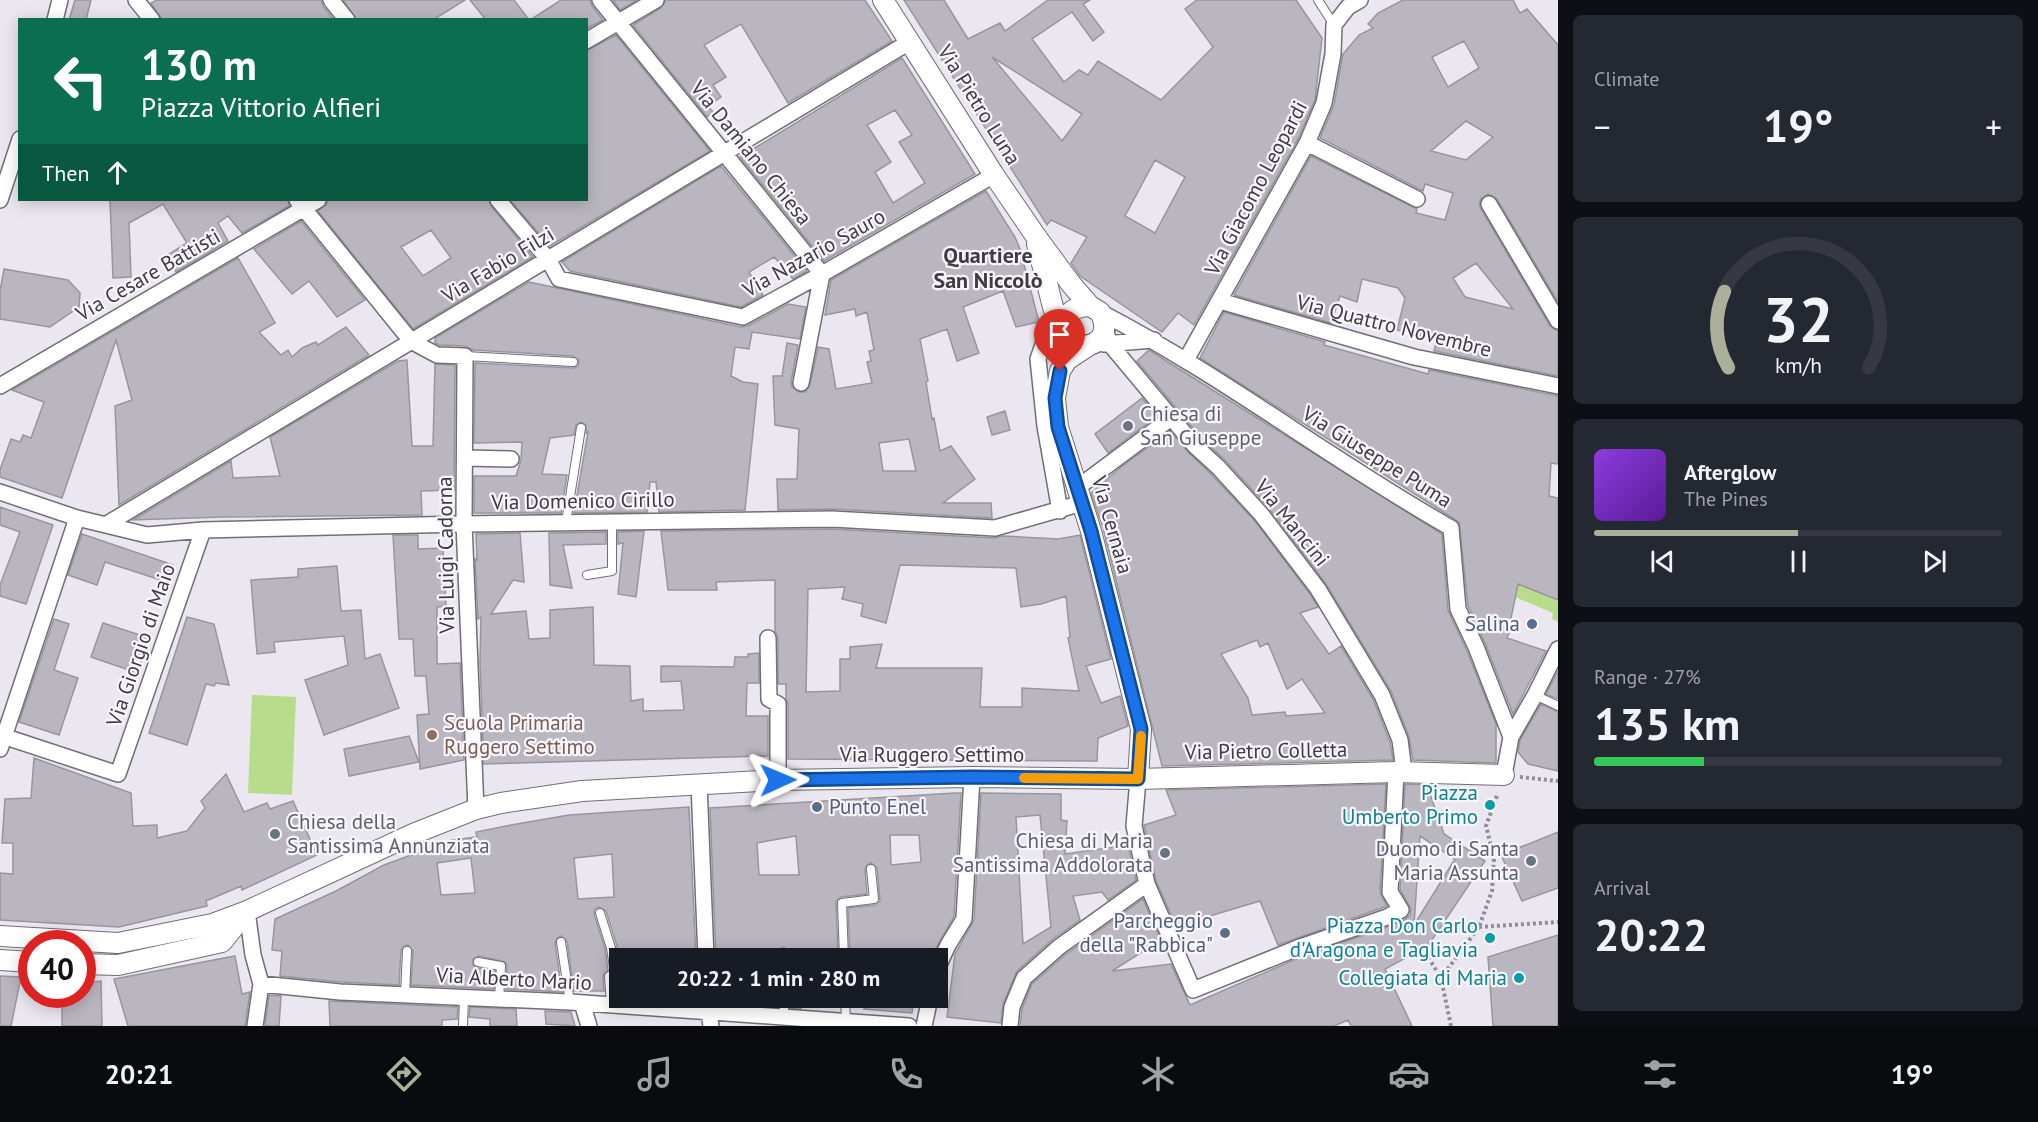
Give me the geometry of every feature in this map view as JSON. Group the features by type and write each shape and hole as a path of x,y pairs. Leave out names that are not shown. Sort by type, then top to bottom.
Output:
{"street":[{"path":"56,18 60,0"},
{"path":"136,0 150,18"},
{"path":"331,0 345,18"},
{"name":"Via Damiano Chiesa","path":"600,0 822,274"},
{"path":"588,40 656,0"},
{"name":"Via Pietro Luna","path":"883,0 994,175 1035,235 1081,318"},
{"path":"1334,25 1348,7 1360,0"},
{"name":"Via Giacomo Leopardi","path":"1186,360 1307,143 1324,103 1333,54 1334,25"},
{"name":"Via Fabio Filzi","path":"107,524 911,41"},
{"path":"1307,143 1417,199"},
{"path":"0,200 18,146"},
{"name":"Via Nazario Sauro","path":"499,201 548,259 559,279 743,317 994,175"},
{"path":"300,204 411,341 437,355 465,356"},
{"name":"Via Cesare Battisti","path":"0,386 300,204"},
{"path":"1489,204 1558,321"},
{"name":"Via Pietro Luna","path":"1035,235 1081,318"},
{"path":"801,382 822,274"},
{"name":"Via Quattro Novembre","path":"1220,301 1414,357 1558,386"},
{"path":"1096,345 1100,339 1081,318 1066,341 1077,346 1096,345 1154,340"},
{"name":"Via Giuseppe Puma","path":"1081,318 1154,340 1376,483 1451,528 1458,609 1476,647 1511,737"},
{"name":"Via Cernaia","path":"1060,510 1045,426 1038,359 1049,328 1081,318"},
{"name":"Via Cernaia","path":"1096,345 1067,360 1060,371 1055,398 1058,427 1091,531 1141,729 1138,779"},
{"name":"Via Mancini","path":"1096,345 1171,418 1261,514 1318,589 1382,695 1400,740 1403,763 1396,772 1390,892 1401,910 1387,917 1300,947 1193,990 1147,884"},
{"name":"Via Luigi Cadorna","path":"465,356 464,524 476,809"},
{"name":"Via Domenico Cirillo","path":"0,492 77,518 147,535 203,530 832,519 994,528 1060,510 1080,496 1171,418"},
{"path":"465,458 511,459"},
{"path":"2,740 77,518"},
{"name":"Via Giorgio di Maio","path":"2,740 118,774 203,530"},
{"path":"768,638 770,699 778,704 778,780"},
{"path":"1504,775 1511,737 1558,649"},
{"name":"Via Pietro Colletta","path":"1138,779 1396,772 1504,775"},
{"path":"947,948 964,919 972,777"},
{"name":"Via Ruggero Settimo","path":"0,936 118,943 212,924 247,911 413,834 476,809 582,791 778,780 972,777 1138,779"},
{"path":"1010,1026 1012,1007 1024,978 1059,947 1147,884 1134,826 1138,779"},
{"path":"699,784 706,948"},
{"path":"96,964 118,965 222,942 247,911"},
{"path":"247,911 253,955 261,984 255,1026"},
{"path":"0,960 18,961"},
{"name":"Via Alberto Mario","path":"261,984 340,992 609,1005"},
{"path":"576,1003 589,1026"},
{"name":"Via Alberto Mario","path":"653,1008 909,1026"},
{"path":"924,1026 928,1008"}],"lane":[{"path":"1318,0 1334,25"},
{"path":"465,356 573,362"},
{"path":"566,522 580,428"},
{"path":"587,575 612,571 612,522"},
{"path":"1535,695 1558,706"},
{"path":"844,948 842,903 874,899 871,869"},
{"path":"600,913 611,948"},
{"path":"561,942 576,1003"},
{"path":"118,943 118,965"},
{"path":"405,995 407,951"},
{"path":"478,962 501,966 499,999"},
{"path":"463,1026 464,998"},
{"path":"784,1008 784,1017"},
{"path":"845,1008 846,1022"}],"path":[{"path":"1441,978 1479,927 1491,891 1494,858 1486,826 1504,775 1558,781"},
{"path":"1479,927 1558,922"},
{"path":"1422,948 1441,978 1451,1026"}],"green space":[{"path":"1518,582 1558,600 1558,622 1552,619 1553,613 1515,597"},
{"path":"252,695 296,697 292,795 248,793"}],"building":[{"path":"75,0 91,0 86,18 70,18"},
{"path":"157,0 321,0 332,18 161,18 151,3"},
{"path":"343,0 465,0 436,18 356,18"},
{"path":"470,0 514,0 528,18 484,18"},
{"path":"561,0 590,0 603,20 588,28 588,18 533,18"},
{"path":"613,0 637,0 620,10"},
{"path":"666,0 865,0 892,41 788,103 741,24 704,45 726,77 713,85 721,97 708,106 713,112 707,117 633,25 661,8"},
{"path":"904,0 944,0 968,39 1000,23 1005,31 1048,0 1090,0 1083,4 1104,32 1093,41 1072,12 1032,39 1064,82 1079,70 1088,75 1098,61 1161,100 1213,47 1185,9 1197,0 1296,0 1322,38 1315,100 1298,139 1194,325 1178,313 1162,332 1080,276 1071,263 1087,237 1051,220 1047,225","holes":["992,57 1082,114 1062,141","1155,160 1185,177 1155,233 1125,216"]},
{"path":"1403,0 1513,0 1520,13 1527,9 1558,45 1558,302 1497,199 1488,194 1481,199 1479,204 1550,326 1558,331 1558,376 1434,351 1437,339 1397,330 1405,298 1398,288 1362,279 1357,302 1340,296 1331,323 1234,295 1311,156 1417,209 1416,213 1445,220 1453,193 1425,184 1423,191 1320,138 1334,105 1343,54 1359,35 1373,28 1368,24 1378,13","holes":["1464,41 1479,68 1448,87 1432,57","1466,121 1493,137 1466,160 1431,151","1476,263 1513,309 1465,297 1453,278"]},
{"path":"616,35 710,151 550,246 511,201 588,201 588,50"},
{"path":"902,58 975,174 824,261 740,157","holes":["895,110 912,135 899,142 925,183 893,203 875,172 891,162 867,125"]},
{"path":"721,166 807,271 793,279 774,257 749,272 763,295 741,307 570,271 562,262"},
{"path":"986,191 1020,249 1039,322 1016,327 1003,291 963,307 979,353 957,361 947,329 920,339 932,419 934,418 940,451 951,446 975,479 943,503 991,503 992,518 833,509 778,510 777,479 797,479 799,429 775,425 773,376 782,376 787,343 798,345 791,382 792,387 799,392 805,392 810,385 818,347 829,349 836,389 872,383 867,362 871,361 869,351 874,350 867,312 856,316 855,309 825,315 831,280","holes":["909,439 916,471 883,471 879,443"]},
{"path":"110,201 288,201 289,206 242,233 228,216 218,223 228,241 176,272 166,256 187,243 163,204 129,223 131,277 113,278"},
{"path":"328,201 489,201 533,257 413,329 318,211","holes":["431,230 451,258 423,276 401,247"]},
{"path":"301,221 365,300 337,317 309,281 292,294 254,249"},
{"path":"238,258 275,323 259,332 281,355 288,350 292,357 302,348 316,342 318,345 346,327 369,355 119,505 115,406 132,400 116,340 62,498 0,477 0,470 11,439 20,442 23,435 31,438 44,402 12,390"},
{"path":"4,269 68,280 80,293 79,307 50,327 0,319 0,291"},
{"path":"529,282 741,327 748,326 788,304 806,307 800,339 752,332 749,349 735,347 731,376 743,382 758,384 745,510 659,512 656,482 650,482 647,512 574,513 588,432 586,433 586,425 581,422 576,425 574,435 550,438 542,474 567,475 561,513 474,513 474,476 516,476 521,460 522,442 474,443 475,363 573,368 578,366 579,360 573,356 473,350 465,346 440,345 435,343 435,338"},
{"path":"1224,312 1325,342 1324,345 1428,374 1429,370 1558,396 1558,464 1551,463 1549,496 1558,498 1558,600 1518,584 1510,623 1513,624 1507,638 1546,651 1513,714 1468,606 1459,522 1200,358"},
{"path":"1149,350 1442,534 1448,610 1496,724 1496,763 1413,760 1409,737 1391,691 1326,584 1268,507 1225,460 1202,439 1137,361"},
{"path":"407,360 412,446 433,446 435,364 455,365 454,490 421,491 422,515 133,520 231,461 233,478 280,476 270,437 398,361"},
{"name":"Chiesa di San Giuseppe","path":"1142,398 1157,416 1108,453 1095,434"},
{"path":"1005,411 1010,430 992,435 987,417"},
{"path":"1170,431 1211,474 1254,520 1310,594 1318,607 1300,613 1329,654 1341,646 1373,699 1390,742 1393,760 1162,766 1103,528 1091,493","holes":["1257,640 1260,647 1268,643 1287,689 1302,679 1325,713 1286,716 1285,712 1252,715 1248,698 1221,654"]},
{"path":"0,507 53,525 26,604 0,596 0,585 20,532 0,525"},
{"path":"832,529 994,538 1002,536 1058,539 1080,535 1111,659 1086,666 1101,703 1120,696 1128,726 1098,738 1097,761 788,759 786,684 778,684 775,580 716,582 717,590 668,590 661,531","holes":["900,565 1016,568 1021,607 1041,604 1066,596 1070,637 1068,638 1079,691 1022,688 1022,707 980,707 982,668 876,668 882,644 850,647 850,659 840,659 840,691 806,692 808,589 845,587 842,599 863,604 861,616 886,623"]},
{"path":"644,531 636,597 618,594 623,543 618,544 618,532"},
{"path":"606,532 606,544 563,545 572,588 550,585 549,533"},
{"path":"520,533 524,582 513,580 491,614 526,611 529,639 550,638 550,610 593,607 594,665 630,666 631,701 643,699 643,711 684,710 681,681 661,682 661,666 734,667 735,657 748,657 748,654 759,653 759,683 747,683 746,716 768,716 768,756 484,764 480,662 481,617 478,619 476,534"},
{"path":"82,534 173,565 167,582 105,562 97,585 68,575"},
{"path":"393,535 418,535 418,549 443,548 446,606 437,607 437,664 460,663 464,760 420,769 417,715 429,714 426,676 415,676 413,639 399,639"},
{"path":"337,566 341,611 361,610 365,659 380,654 399,708 324,735 305,680 348,665 344,636 274,642 275,652 257,654 251,580 298,577 298,569"},
{"path":"187,617 214,624 229,685 206,684 187,745 149,733"},
{"path":"54,619 69,624 54,670 78,678 59,735 19,722"},
{"path":"103,623 149,638 138,673 91,657"},
{"path":"1558,671 1558,699 1546,694"},
{"path":"1541,704 1558,712 1558,771 1528,764 1518,752 1520,740"},
{"path":"409,736 419,762 349,776 344,749"},
{"path":"34,758 131,793 133,826 157,825 157,838 187,831 205,808 201,801 226,774 244,812 267,803 270,809 293,801 317,855 242,890 241,886 206,901 207,906 119,927 0,920 0,873 13,874 13,843 2,843 5,799 31,798"},
{"path":"1386,784 1380,892 1387,906 1278,945 1260,901 1176,926 1156,881 1144,825 1176,815 1166,790"},
{"path":"1405,784 1427,785 1444,834 1485,861 1428,946 1385,969 1412,1026 1351,1026 1348,1020 1334,1026 1020,1026 1022,1009 1032,984 1065,955 1143,899 1161,940 1112,971 1171,964 1190,1005 1303,956 1405,919 1410,915 1411,909 1400,889","holes":["1420,836 1455,859 1414,925"]},
{"path":"961,793 954,916 936,948 850,948 848,908 875,905 880,901 877,868 871,863 865,869 867,894 841,897 836,901 838,948 716,948 710,808","holes":["890,835 919,835 921,862 891,865","796,836 799,875 759,875 757,843"]},
{"path":"981,793 1061,794 1061,820 1067,821 1065,854 1128,845 1136,880 1108,900 1102,892 1073,896 1080,920 1053,939 1017,971 1003,1004 1001,1023 947,1017 955,954 974,920","holes":["1040,815 1051,927 1023,944 1016,817"]},
{"path":"689,807 696,948 617,948 606,911 599,907 595,909 594,914 605,949 608,970 603,976 604,991 574,991 567,941 561,936 555,943 562,992 506,989 507,966 505,962 479,956 473,959 473,965 477,968 495,971 494,989 411,985 413,951 408,945 401,950 399,985 280,976 282,951 272,950 275,919 336,891 384,865 452,840 477,837 476,832 569,815","holes":["612,854 614,897 578,899 574,858","471,858 475,893 441,895 437,863"]},
{"name":"Duomo di Santa Maria Assunta","path":"1558,832 1558,888 1522,901 1501,855"},
{"name":"Collegiata di Maria","path":"1558,935 1558,1026 1493,1026 1488,957"},
{"path":"235,956 242,994 250,992 245,1026 128,1026 114,979"},
{"path":"0,976 18,977 18,992 11,1026 0,1026"},
{"path":"101,981 102,1026 62,1026 62,1008 96,1008 96,982"},
{"path":"269,995 281,996 279,1026 265,1026"},
{"path":"329,1001 458,1007 457,1019 442,1020 442,1026 330,1026"},
{"path":"470,1007 516,1009 517,1026 490,1026 490,1019 469,1017"},
{"path":"864,1008 913,1008 912,1013"},
{"path":"545,1011 571,1012 575,1026 546,1024"}],"slow traffic":[{"path":"1024,778 1138,779 1141,736"}],"place":[{"name":"Chiesa di San Giuseppe","path":"1128,426"},
{"name":"Salina","path":"1532,624"},
{"name":"Scuola Primaria Ruggero Settimo","path":"432,735"},
{"name":"Piazza Umberto Primo","path":"1490,805"},
{"name":"Punto Enel","path":"817,807"},
{"name":"Chiesa della Santissima Annunziata","path":"275,834"},
{"name":"Chiesa di Maria Santissima Addolorata","path":"1165,853"},
{"name":"Duomo di Santa Maria Assunta","path":"1531,861"},
{"name":"Parcheggio della \"Rabbica\"","path":"1225,933"},
{"name":"Piazza Don Carlo d'Aragona e Tagliavia","path":"1490,938"},
{"name":"Collegiata di Maria","path":"1519,978"}],"district":[{"name":"Quartiere San Niccolò","path":"988,268"}],"route":[{"path":"778,780 972,777 1138,779 1141,729 1091,531 1058,427 1055,398 1060,371"}]}
